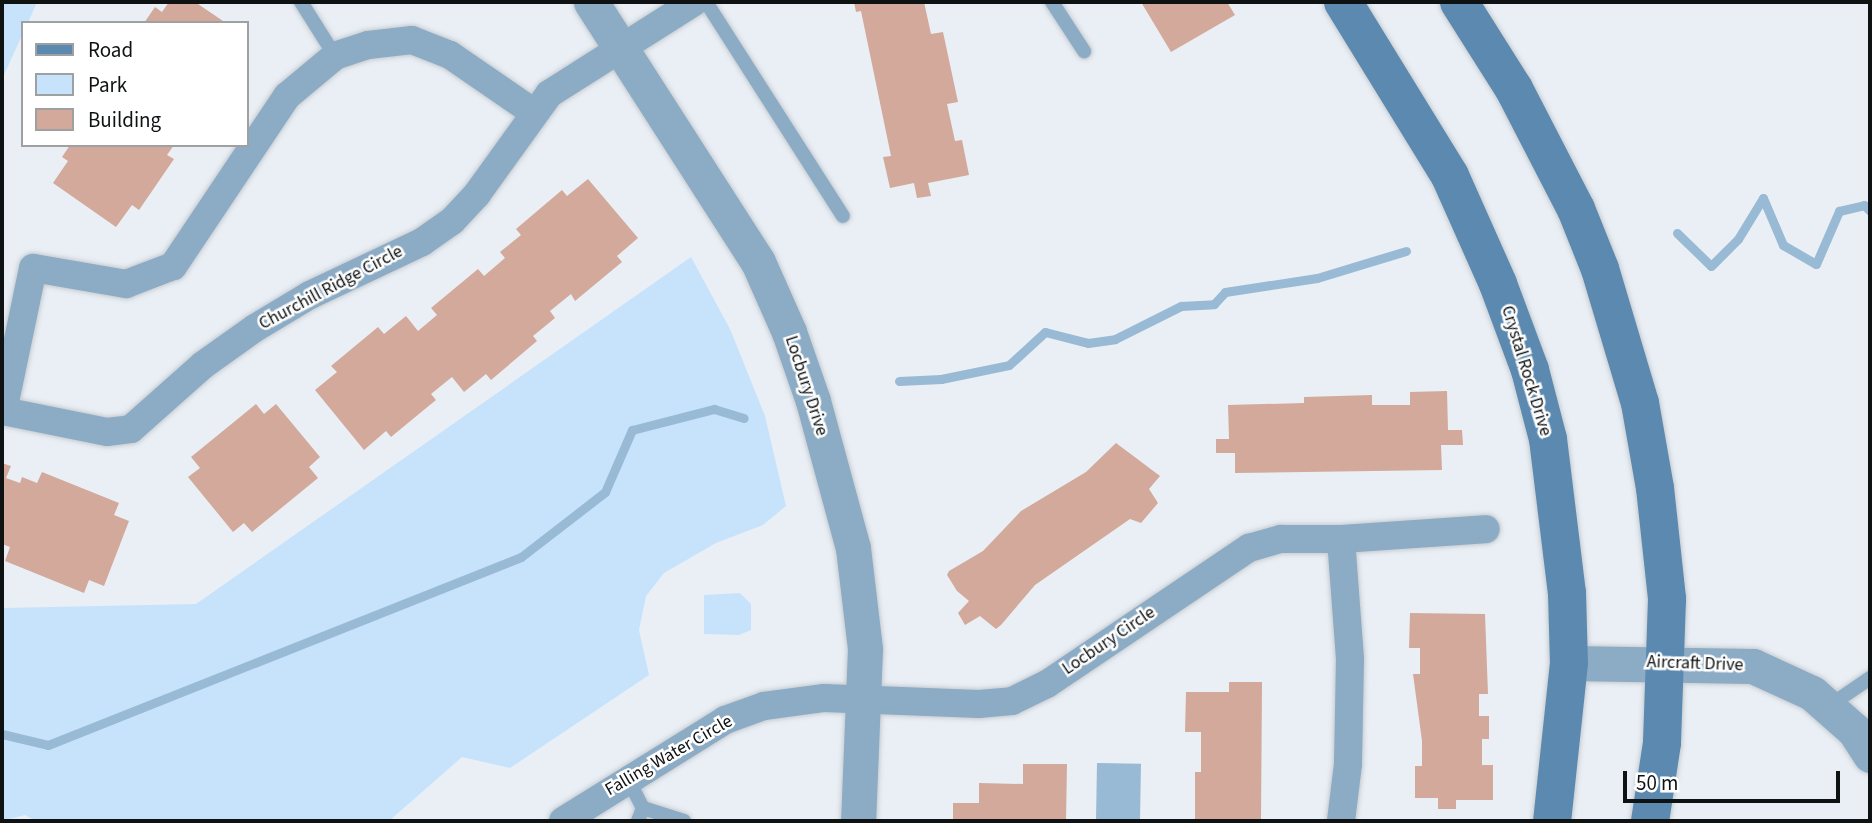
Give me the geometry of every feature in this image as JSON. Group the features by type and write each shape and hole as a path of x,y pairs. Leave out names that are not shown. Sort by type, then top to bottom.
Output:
{"main road":[{"name":"Crystal Rock Drive","path":"1343,2 1450,176 1498,284 1530,370 1548,439 1559,511 1569,663 1552,821"},
{"path":"1460,2 1532,125 1576,209 1604,280 1640,403 1655,488 1667,599 1662,744 1650,821"}],"street":[{"name":"Locbury Drive","path":"591,2 758,262 789,332 853,548 865,699 858,821"},
{"name":"Churchill Ridge Circle","path":"533,112 450,55 412,40 368,45 335,56 287,96 173,266 126,284 33,268 3,411 107,432 131,429 203,365 254,328 310,295 422,242 452,221 477,194 533,112 549,94 694,2"},
{"name":"Locbury Circle","path":"865,699 979,704 1012,701 1047,684 1249,548 1281,540 1341,539 1486,529"},
{"path":"1341,539 1350,659 1348,764 1341,821"},
{"name":"Aircraft Drive","path":"1569,663 1666,662 1753,666 1782,676 1829,706 1854,730 1870,755"},
{"name":"Falling Water Circle","path":"563,821 626,777 725,720 764,706 824,698 865,699"}],"lane":[{"path":"300,2 335,56"},
{"path":"706,2 843,216"},
{"path":"1052,2 1084,51"},
{"path":"1829,706 1870,678"},
{"path":"626,777 640,814 684,821"}],"green space":[{"path":"2,2 37,2 29,21 21,21 21,37 4,75"},
{"path":"691,257 730,329 765,416 786,506 763,525 716,543 664,573 646,596 639,630 649,675 510,768 462,757 389,821 36,821 25,815 2,821 2,608 196,604"},
{"path":"740,593 751,604 751,630 739,635 704,634 704,595"}],"shaded area":[{"path":"1097,763 1141,764 1140,821 1096,821"}],"building":[{"path":"169,2 195,2 223,21 145,21 155,7 162,12"},
{"path":"854,2 924,2 931,34 943,32 958,102 947,104 955,141 962,140 969,175 928,183 931,196 917,198 914,183 890,188 883,157 891,156 861,11 856,12"},
{"path":"1141,2 1227,2 1235,15 1171,52"},
{"path":"69,147 173,147 167,155 174,159 139,210 132,205 116,227 53,183 68,161 62,157"},
{"path":"588,179 638,238 617,256 622,262 575,301 571,294 550,311 555,318 533,336 537,341 491,380 486,374 464,392 452,377 431,394 436,400 391,437 386,431 364,450 315,390 337,372 331,366 378,327 384,334 406,316 418,331 437,315 431,308 478,269 484,276 505,258 500,252 521,235 516,229 562,190 567,196"},
{"path":"1447,391 1448,430 1462,430 1463,445 1441,445 1442,470 1235,473 1235,453 1216,453 1216,439 1229,439 1228,405 1304,403 1304,397 1372,395 1372,405 1410,405 1410,392"},
{"path":"256,404 264,414 276,404 320,457 309,467 318,478 252,532 244,523 233,532 188,477 200,468 191,457"},
{"path":"1116,443 1160,476 1149,489 1158,503 1141,523 1130,519 1035,585 996,629 980,616 965,625 958,613 969,601 957,591 947,575 949,571 983,551 1021,511 1086,472"},
{"path":"2,463 11,466 6,478 20,483 22,477 37,483 42,472 119,503 114,515 129,521 104,586 89,580 84,593 5,561 10,547 2,544"},
{"path":"1410,613 1485,614 1488,694 1479,694 1479,716 1489,716 1489,739 1482,739 1482,765 1493,765 1493,800 1456,800 1456,809 1438,809 1438,798 1415,798 1415,766 1422,766 1422,741 1413,674 1420,674 1420,648 1409,648"},
{"path":"1229,682 1262,682 1261,821 1195,821 1195,772 1201,772 1201,732 1185,732 1186,692 1229,692"},
{"path":"1023,764 1067,764 1066,821 953,821 953,803 979,803 979,783 1023,784"}],"waterway":[{"path":"1677,233 1711,266 1738,239 1763,198 1783,245 1816,264 1839,211 1864,205 1870,211"},
{"path":"899,381 941,379 1009,365 1045,332 1088,343 1115,339 1181,306 1214,304 1225,292 1317,278 1406,251"},
{"path":"2,734 48,745 521,557 605,492 632,430 714,409 744,418"}]}
